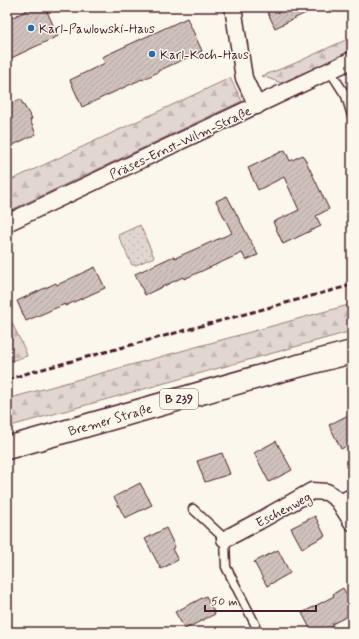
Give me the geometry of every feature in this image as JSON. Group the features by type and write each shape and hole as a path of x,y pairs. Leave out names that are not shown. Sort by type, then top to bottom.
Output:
{"main road":[{"name":"Bremer Straße","path":"7,448 279,371 352,352"}],"street":[{"path":"233,7 244,78 257,106"},
{"name":"Präses-Ernst-Wilm-Straße","path":"7,223 352,60"},
{"name":"Eschenweg","path":"225,538 312,492 327,492 338,500"},
{"path":"338,500 352,522"}],"lane":[{"path":"330,71 346,96 352,116"},
{"path":"338,500 352,492"},
{"path":"193,509 225,538 226,567 255,624"}],"green space":[{"path":"352,37 352,51 281,83 262,76 291,65"},
{"path":"230,78 242,101 7,212 7,182"},
{"path":"140,225 154,257 136,265 132,265 118,235"},
{"path":"352,304 352,331 7,427 7,399"},
{"path":"9,317 27,356 7,362 7,318"}],"building":[{"name":"Karl-Pawlowski-Haus","path":"34,7 45,7 58,36 7,60 7,20"},
{"path":"265,7 318,7 275,28"},
{"name":"Karl-Koch-Haus","path":"187,18 202,51 82,107 70,80 105,63 102,57"},
{"path":"20,99 32,119 30,120 36,134 7,148 7,106"},
{"path":"285,150 290,161 303,155 329,209 316,216 321,226 283,244 273,222 299,210 284,177 258,190 248,168"},
{"path":"227,196 258,255 246,260 242,253 184,279 183,277 145,295 135,274 174,256 175,258 232,233 216,201"},
{"path":"95,267 105,288 26,321 17,301 56,283 57,285"},
{"path":"352,413 352,443 341,449 329,425"},
{"path":"276,441 292,470 269,482 254,453"},
{"path":"222,453 230,474 205,482 197,461"},
{"path":"140,483 152,505 125,518 114,497"},
{"path":"315,516 325,536 302,548 291,528"},
{"path":"166,528 175,547 172,549 178,560 161,569 145,539"},
{"path":"278,550 290,573 267,586 254,562"},
{"path":"343,588 352,605 352,614 332,624 333,626 322,632 312,632 302,613 334,596 333,594"},
{"path":"206,596 215,614 185,629 175,612"}],"railway":[{"path":"7,380 352,285"}],"place":[{"name":"Karl-Pawlowski-Haus","path":"31,28"},
{"name":"Karl-Koch-Haus","path":"152,54"}]}
